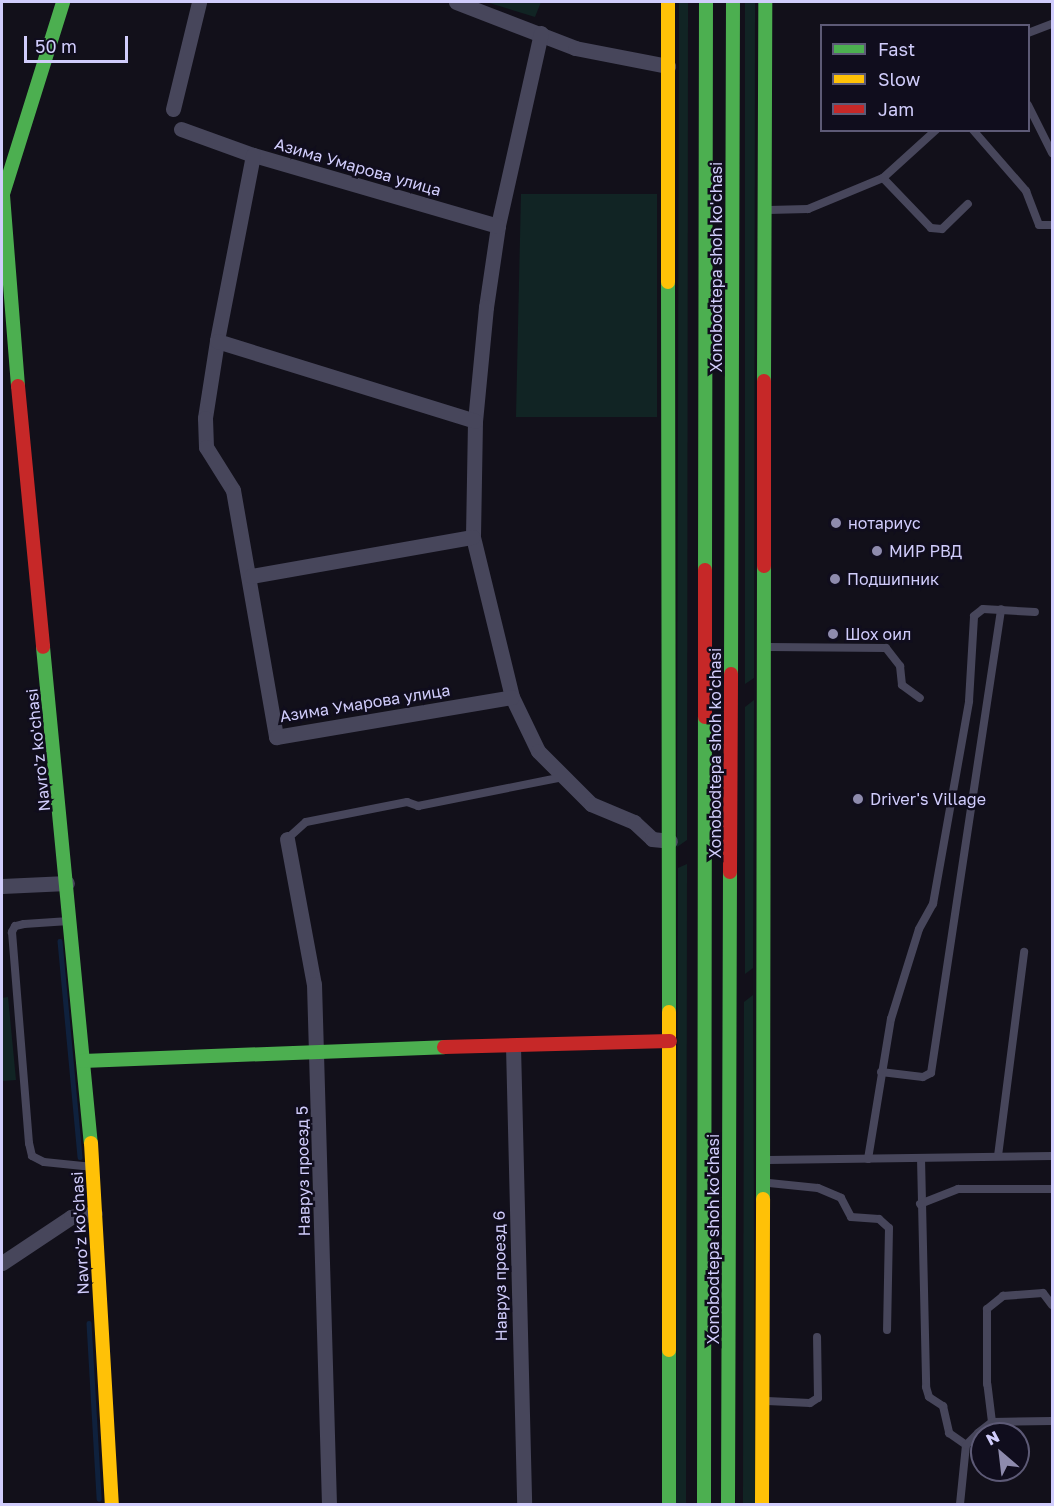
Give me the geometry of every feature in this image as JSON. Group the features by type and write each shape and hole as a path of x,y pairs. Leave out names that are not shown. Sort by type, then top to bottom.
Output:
{"main road":[{"name":"Navro'z ko'chasi","path":"63,2 17,157 2,190 4,234 93,1167 112,1504"},
{"path":"668,2 669,1504"},
{"name":"Xonobodtepa shoh ko'chasi","path":"704,1504 706,2"},
{"name":"Xonobodtepa shoh ko'chasi","path":"728,1504 733,2"},
{"path":"762,1504 761,647 765,2"},
{"path":"2,155 17,157"},
{"path":"731,717 761,675"},
{"path":"670,868 705,833"},
{"path":"730,1016 761,967"},
{"path":"83,1061 318,1050 670,1041"},
{"path":"704,1276 729,1276"}],"street":[{"path":"172,109 199,2"},
{"path":"458,2 575,48 668,66"},
{"path":"541,33 498,226 475,421 473,537 513,697 537,751 591,804 634,822 652,839 670,841"},
{"path":"181,129 253,155"},
{"name":"Азима Умарова улица","path":"498,226 253,155 217,341 205,418 206,447 233,490 251,576 276,737 513,697"},
{"path":"217,341 475,421"},
{"path":"251,576 473,537"},
{"name":"Навруз проезд 5","path":"287,839 314,984 318,1050 329,1504"},
{"path":"2,886 67,883"},
{"name":"Навруз проезд 6","path":"513,1046 524,1504"},
{"path":"2,1263 71,1217 95,1213"}],"lane":[{"path":"1030,33 1053,24"},
{"path":"1030,107 1053,153"},
{"path":"764,209 808,209 883,178 934,132"},
{"path":"975,132 1026,191 1039,225 1053,225"},
{"path":"883,178 931,228 942,229 968,204"},
{"path":"868,1159 891,1019 915,940 933,904 969,701 974,616 983,609 1035,612"},
{"path":"881,1072 923,1077 931,1073 1001,609"},
{"path":"761,647 886,648 900,666 902,685 920,698"},
{"path":"287,839 306,822 407,802 418,806 563,777"},
{"path":"71,921 24,924 15,926 12,932 29,1143 32,1156 44,1162 93,1167"},
{"path":"998,1156 1024,952"},
{"path":"761,1160 1053,1156"},
{"path":"921,1158 920,1204 926,1387 929,1397 943,1407 949,1433 966,1445"},
{"path":"761,1183 818,1188 841,1198 851,1217 879,1219 888,1228 887,1330"},
{"path":"920,1204 958,1189 1053,1189"},
{"path":"1053,1305 1043,1293 1023,1294 1003,1296 987,1309 987,1384 992,1422 1053,1421"},
{"path":"762,1401 810,1403 818,1398 817,1337"},
{"path":"960,1504 966,1445 970,1441"}],"green space":[{"path":"486,2 541,2 535,17"},
{"path":"679,2 688,2 687,840 677,847"},
{"path":"745,2 755,2 754,678 745,684"},
{"path":"521,194 657,194 657,417 516,417"},
{"path":"754,700 753,968 745,974 745,707"},
{"path":"687,864 686,1504 676,1504 678,868"},
{"path":"753,995 755,1504 743,1504 744,1002"},
{"path":"8,997 16,1080 2,1081 2,998"}],"waterway":[{"path":"60,941 80,1157"},
{"path":"89,1323 99,1499"}],"traffic: fast":[{"path":"18,386 3,194 63,2"},
{"path":"705,570 706,2"},
{"path":"731,674 733,2"},
{"path":"764,381 765,2"},
{"path":"668,282 669,1012"},
{"path":"763,1199 764,566"},
{"path":"43,647 91,1143"},
{"path":"704,1504 705,717"},
{"path":"728,1504 730,872"},
{"path":"83,1061 444,1047"},
{"path":"669,1350 669,1504"}],"traffic: slow":[{"path":"668,2 668,282"},
{"path":"669,1012 669,1350"},
{"path":"91,1143 112,1504"},
{"path":"762,1504 763,1199"}],"traffic: jam":[{"path":"764,381 764,566"},
{"path":"18,386 43,647"},
{"path":"705,570 705,717"},
{"path":"730,872 731,674"},
{"path":"444,1047 670,1041"}],"place":[{"name":"нотариус","path":"836,523"},
{"name":"МИР РВД","path":"877,551"},
{"name":"Подшипник","path":"835,579"},
{"name":"Шох оил","path":"833,634"},
{"name":"Driver's Village","path":"858,799"}]}
